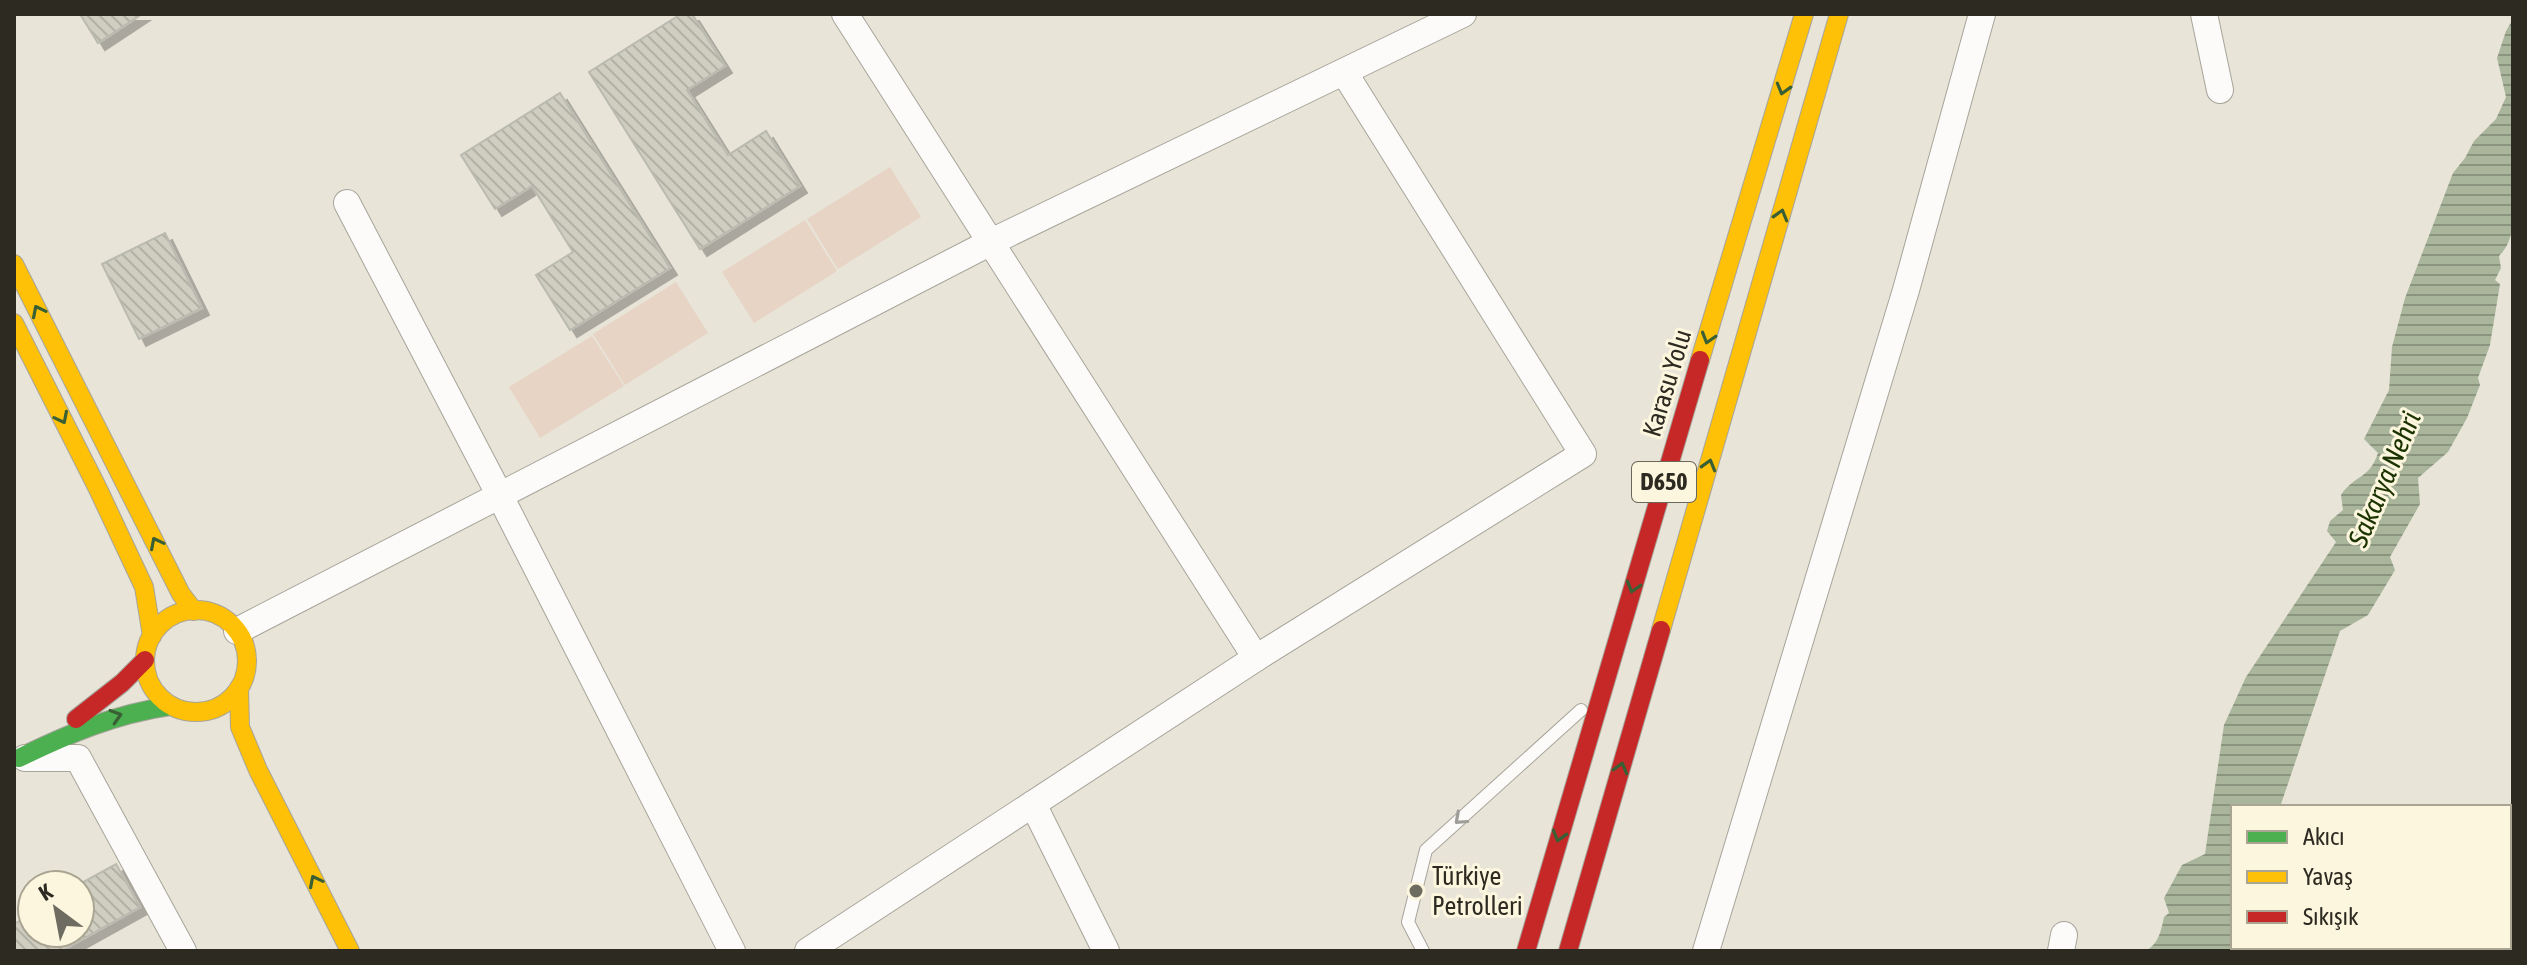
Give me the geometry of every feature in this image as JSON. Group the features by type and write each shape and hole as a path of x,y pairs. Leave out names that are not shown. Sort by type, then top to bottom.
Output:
{"main road":[{"name":"Karasu Yolu","path":"1526,951 1804,14"},
{"path":"1568,951 1839,14"},
{"path":"14,264 181,594 194,611"},
{"path":"14,323 144,587 152,636"},
{"path":"186,611 216,614 237,631 247,652 247,669 239,688 224,704 204,711 181,711 170,706 152,688 146,675 148,643 170,617 186,611"},
{"path":"16,760 85,713 145,660"},
{"path":"239,688 240,727 258,770 350,951"},
{"path":"16,760 91,723 137,709 170,706"},
{"path":"204,711 215,733"}],"street":[{"path":"845,14 1256,658"},
{"path":"237,631 991,242 1463,14"},
{"path":"1706,951 1906,290 1982,14"},
{"path":"2204,14 2220,90"},
{"path":"808,951 1256,658 1583,454 1344,72"},
{"path":"347,203 732,951"},
{"path":"16,760 78,758 183,951"},
{"path":"1033,804 1106,951"}],"lane":[{"path":"1423,951 1408,922 1426,850 1601,691"}],"shaded area":[{"path":"890,167 921,217 838,269 807,219"},
{"path":"805,220 837,271 754,323 722,272"},
{"path":"676,282 708,333 625,385 593,334"},
{"path":"592,336 624,386 540,438 509,387"}],"water":[{"name":"Sakarya Nehri","path":"2513,19 2513,224 2507,245 2499,256 2501,268 2495,280 2500,284 2490,345 2478,378 2480,385 2467,418 2448,452 2418,478 2420,504 2390,557 2395,570 2368,615 2340,631 2281,805 2231,805 2231,949 2251,950 2146,951 2157,940 2164,917 2169,913 2164,898 2182,865 2205,854 2224,725 2246,677 2336,542 2327,531 2330,521 2343,510 2341,495 2351,483 2366,473 2378,453 2364,439 2389,390 2392,347 2405,298 2453,173 2474,141 2496,119 2506,97 2497,58"}],"building":[{"path":"80,14 142,14 98,43"},
{"path":"681,14 692,14 725,66 687,90 728,155 766,131 800,186 700,249 589,72"},
{"path":"560,93 670,268 570,330 536,275 573,252 532,186 495,209 461,155"},
{"path":"165,233 202,308 139,339 102,264"},
{"path":"116,864 140,907 96,932 96,875"},
{"path":"14,924 16,949 65,949 14,951"}],"traffic: fast":[{"path":"19,758 92,726 170,706"}],"traffic: slow":[{"path":"1700,360 1804,14"},
{"path":"1661,630 1839,14"},
{"path":"14,264 181,594 194,611"},
{"path":"14,323 144,587 152,636"},
{"path":"196,610 215,614 232,625 243,642 247,661 243,680 232,697 215,708 196,712 177,708 160,697 149,680 145,661 149,642 160,625 177,614 196,610"},
{"path":"239,688 240,727 258,770 350,951"}],"traffic: jam":[{"path":"1526,951 1700,360"},
{"path":"1568,951 1661,630"},
{"path":"76,719 122,683 145,660"}],"place":[{"name":"Türkiye Petrolleri","path":"1416,891"}]}
